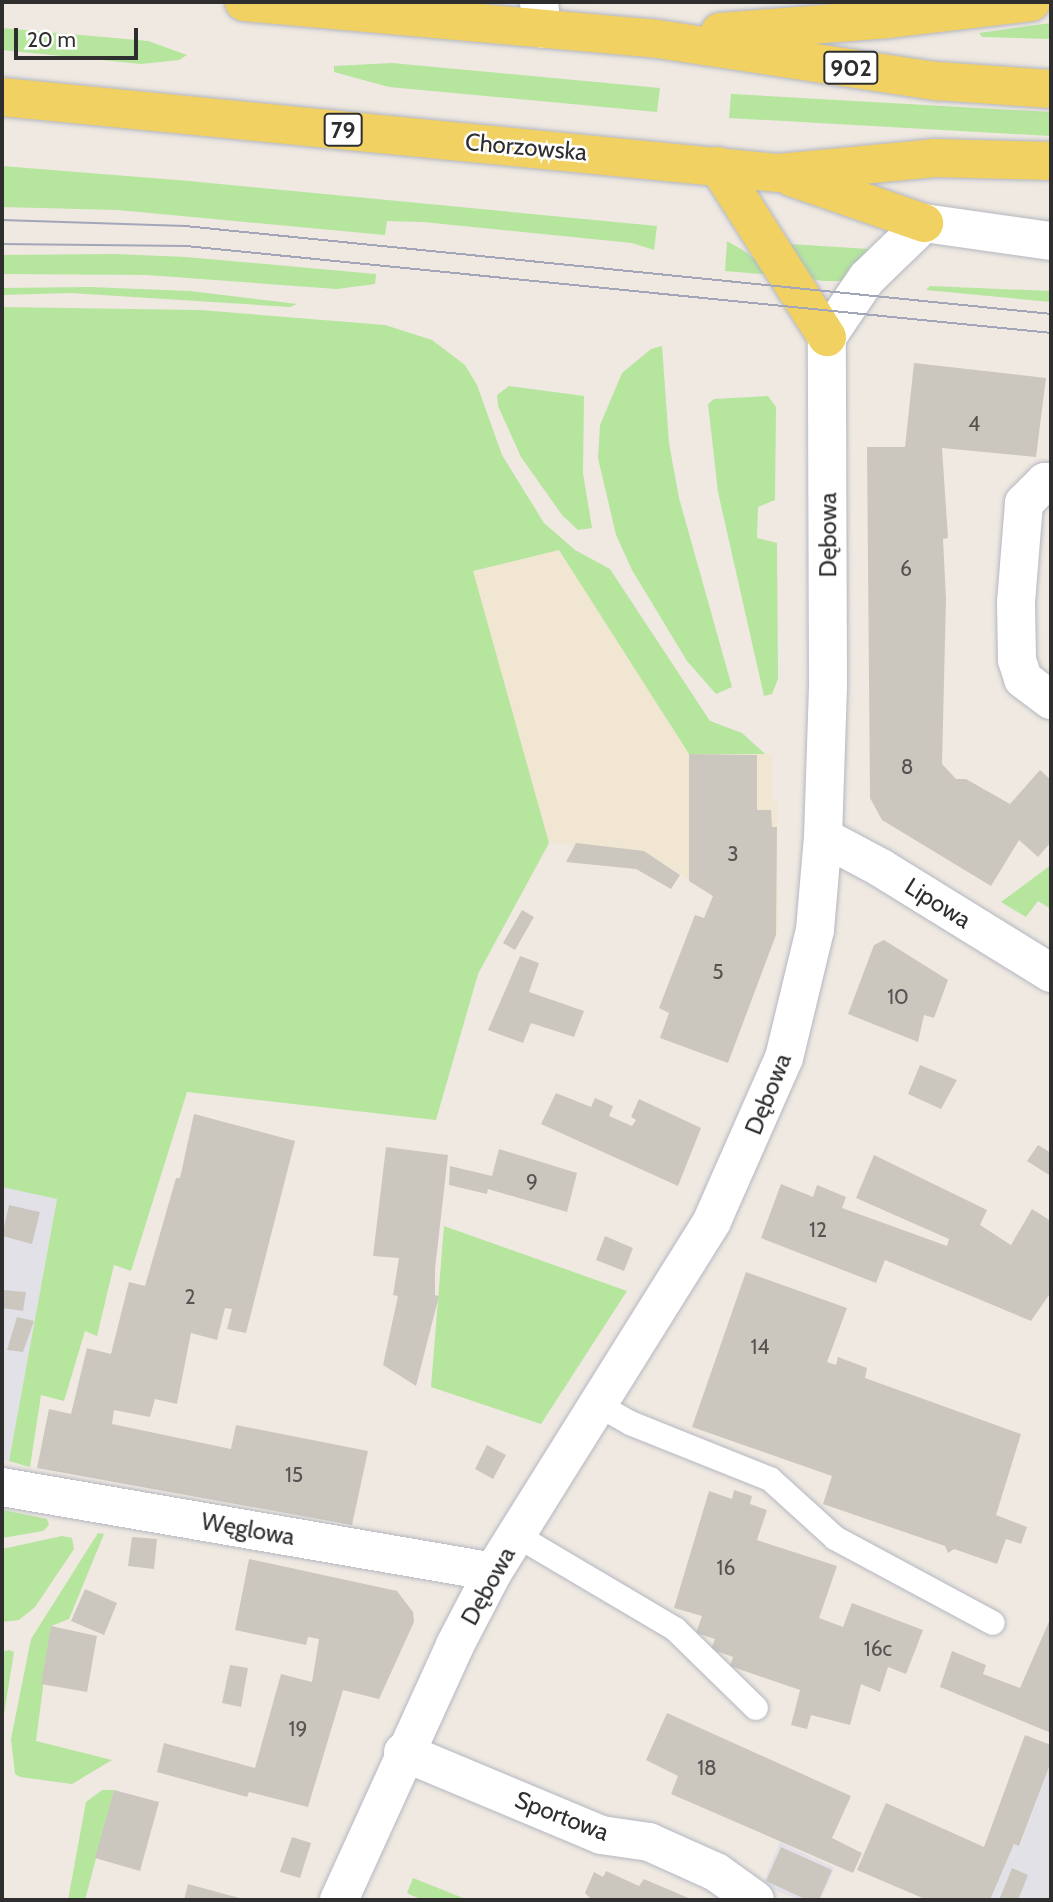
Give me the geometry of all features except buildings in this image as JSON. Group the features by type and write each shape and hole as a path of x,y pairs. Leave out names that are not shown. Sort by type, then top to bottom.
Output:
{"main road":[{"path":"244,2 540,15 651,38 888,19 1031,2"},
{"name":"902","path":"651,38 937,80 1051,89"},
{"name":"Chorzowska","path":"2,97 779,173 934,158 1051,161"},
{"path":"719,166 785,264 827,337"},
{"name":"79","path":"779,173 924,223"}],"street":[{"path":"827,337 867,278 924,223"},
{"name":"79","path":"924,223 1051,241"},
{"name":"Dębowa","path":"339,1900 403,1752 493,1572 712,1222 784,1058 815,930 823,837 828,685 827,337"},
{"path":"1051,482 1045,482 1024,503 1016,602 1017,660 1023,679 1051,700"},
{"name":"Lipowa","path":"823,837 881,868 1051,973"},
{"name":"Węglowa","path":"2,1487 493,1572"},
{"name":"Sportowa","path":"403,1752 601,1835 649,1842 716,1871 755,1900"}],"lane":[{"path":"598,1405 630,1423 770,1479 835,1538 993,1623"},
{"path":"516,1535 675,1629 756,1708"}],"shaded area":[{"path":"559,550 689,754 772,754 772,801 777,802 778,935 644,851 549,843 472,571"},
{"path":"2,1187 57,1198 9,1461 2,1460"},
{"path":"1051,1762 1051,1900 990,1900 1014,1844 1020,1846"},
{"path":"780,1842 835,1868 820,1900 799,1900 762,1885"}],"green space":[{"path":"1051,23 1051,39 982,37 979,33"},
{"path":"2,28 148,41 187,55 179,60 141,64 2,50"},
{"path":"392,63 660,88 657,112 389,87 334,72 334,66"},
{"path":"731,94 1051,112 1051,136 729,118"},
{"path":"2,166 189,181 657,226 654,250 632,243 423,222 387,221 385,235 118,210 2,207"},
{"path":"727,241 746,252 773,275 725,271"},
{"path":"789,244 871,251 843,281 823,281 812,279"},
{"path":"114,254 186,257 376,274 375,284 337,289 147,275 2,274 2,255"},
{"path":"930,286 1051,291 1051,302 926,290"},
{"path":"90,287 190,291 297,304 290,307 70,293 2,295 2,288"},
{"path":"2,307 200,310 385,325 432,340 465,365 477,385 502,455 544,523 575,550 610,569 710,721 742,733 765,754 689,754 559,550 473,571 549,843 478,974 436,1120 187,1092 131,1271 114,1265 97,1336 85,1331 64,1401 41,1395 30,1467 9,1461 57,1199 2,1187"},
{"path":"662,346 669,443 679,498 732,687 716,694 687,661 632,570 616,535 598,458 600,425 622,373 651,349"},
{"path":"509,386 584,396 583,473 592,528 578,530 562,515 521,457 498,406 497,395"},
{"path":"768,396 776,407 775,500 758,507 757,538 777,543 778,679 772,694 764,696 718,492 708,404 714,399"},
{"path":"1051,865 1051,909 1038,901 1026,917 1001,902"},
{"path":"444,1226 627,1291 541,1424 431,1387"},
{"path":"3,1510 47,1519 49,1525 43,1531 2,1538"},
{"path":"98,1533 104,1534 69,1619 51,1626 36,1741 112,1760 72,1784 20,1777 15,1774 11,1739 31,1639"},
{"path":"62,1536 72,1538 74,1549 35,1607 19,1620 2,1622 2,1549"},
{"path":"2,1652 14,1652 2,1726"},
{"path":"102,1790 114,1790 85,1900 68,1900 86,1802"},
{"path":"413,1878 468,1900 424,1900 413,1896 407,1893"}],"tram line":[{"path":"2,220 185,226 1051,314"},
{"path":"2,244 186,246 1051,333"}]}
